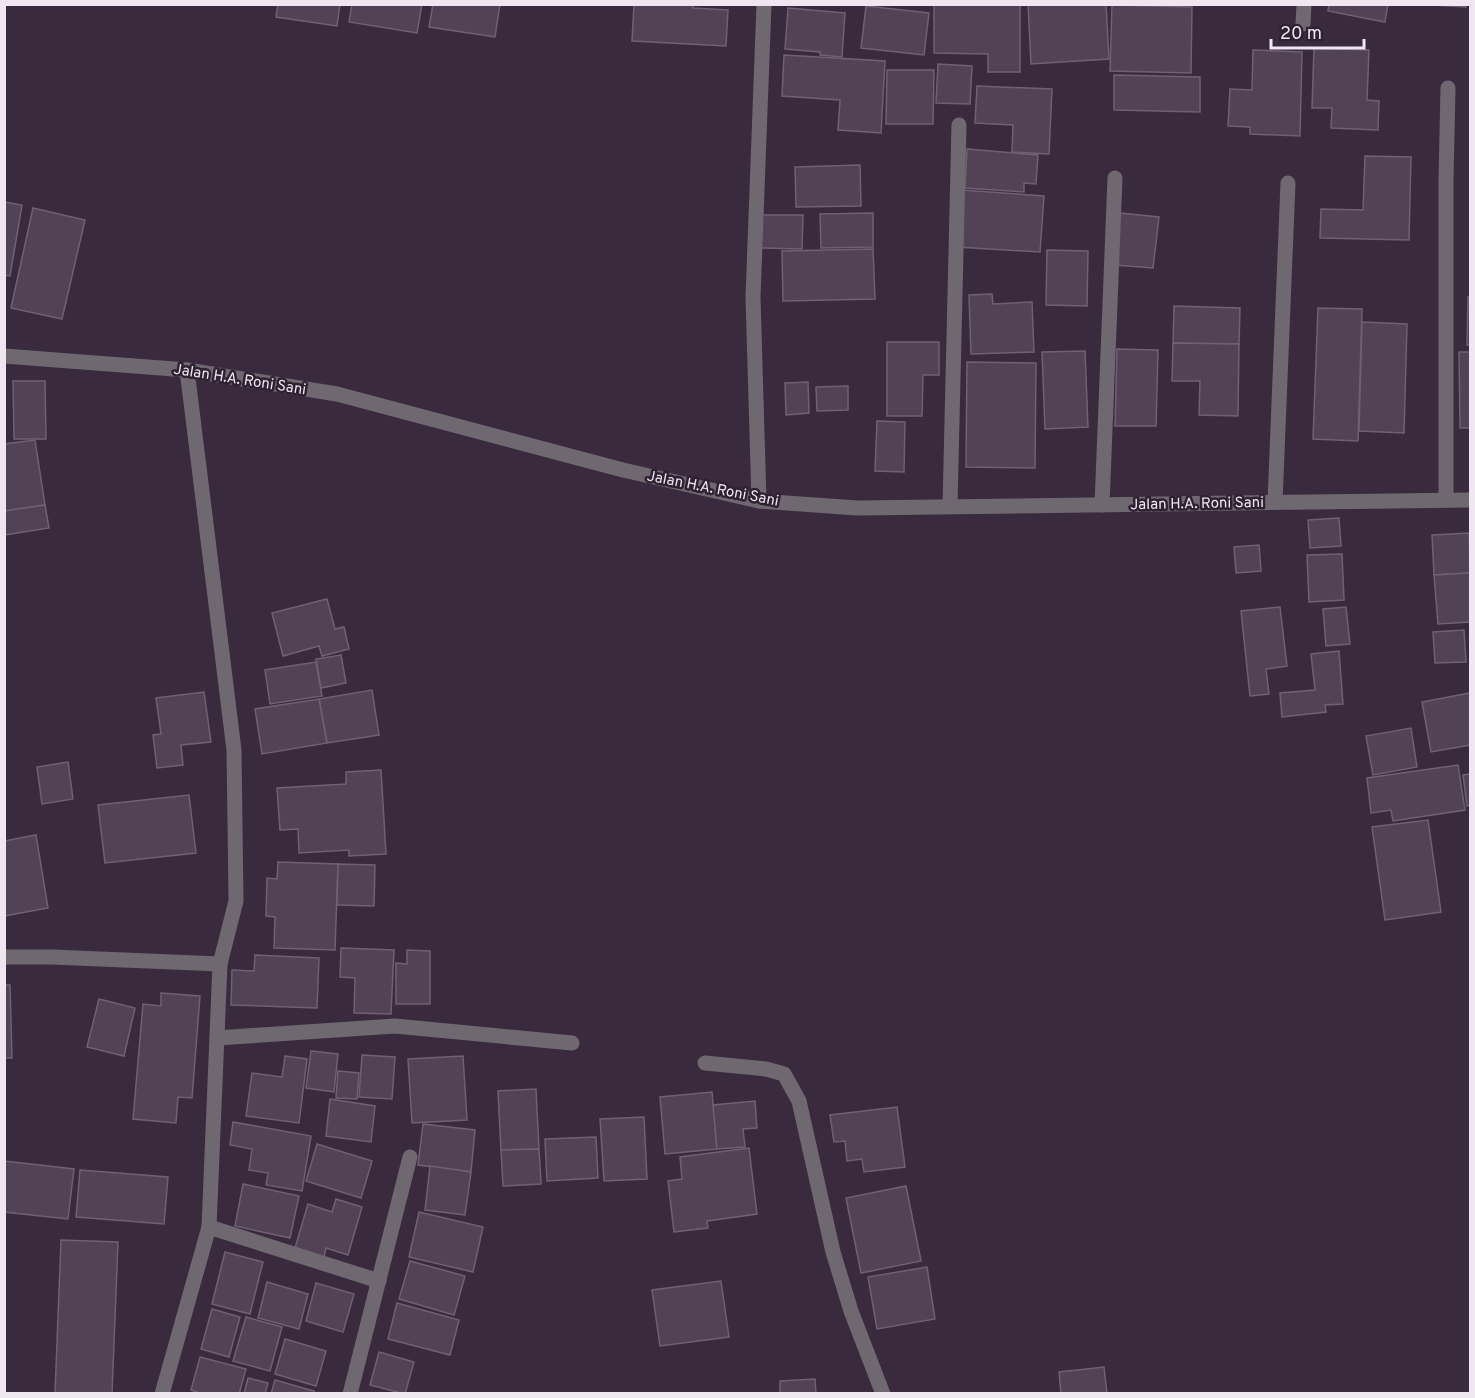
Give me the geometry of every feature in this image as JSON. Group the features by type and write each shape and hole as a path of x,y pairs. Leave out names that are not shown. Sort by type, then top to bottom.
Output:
{"street":[{"path":"759,501 753,297 764,4"},
{"path":"1303,24 1305,4"},
{"path":"1446,500 1448,88"},
{"path":"950,506 959,125"},
{"path":"1102,505 1114,178"},
{"path":"1275,502 1288,183"},
{"name":"Jalan H.A. Roni Sani","path":"4,356 187,370 337,394 623,470 759,501 857,508 1470,500"},
{"path":"162,1394 208,1227 220,964 236,901 234,750 187,370"},
{"path":"4,957 220,964"},
{"path":"217,1038 395,1026 572,1043"},
{"path":"705,1063 766,1069 784,1074 799,1101 833,1252 850,1311 883,1394"},
{"path":"350,1394 410,1157"},
{"path":"208,1227 379,1281"}],"building":[{"path":"278,4 340,4 337,26 276,17"},
{"path":"352,4 422,4 417,33 349,22"},
{"path":"433,4 500,4 495,37 429,27"},
{"path":"634,4 693,4 693,8 728,10 726,46 632,41"},
{"path":"934,4 1020,4 1020,72 988,72 988,54 934,53"},
{"path":"1028,4 1106,4 1109,59 1031,64"},
{"path":"1329,4 1388,4 1385,22 1328,11"},
{"path":"1416,4 1466,4 1466,7"},
{"path":"1112,5 1192,7 1191,73 1110,71"},
{"path":"866,6 929,13 924,55 861,48"},
{"path":"788,8 845,13 842,57 820,55 820,52 785,49"},
{"path":"1314,48 1369,50 1367,100 1379,101 1378,130 1331,128 1332,108 1312,108"},
{"path":"1253,50 1302,52 1300,136 1250,134 1250,127 1228,126 1230,89 1252,90"},
{"path":"784,55 885,61 881,133 838,130 840,100 782,96"},
{"path":"938,64 972,66 970,104 936,103"},
{"path":"887,70 934,70 933,124 886,124"},
{"path":"1114,75 1200,77 1200,112 1114,110"},
{"path":"977,86 1052,89 1049,154 1012,152 1013,125 975,123"},
{"path":"967,149 1038,155 1036,184 1024,183 1024,192 965,188"},
{"path":"1365,156 1411,157 1409,240 1320,238 1321,209 1363,210"},
{"path":"860,165 861,206 796,207 795,167"},
{"path":"961,190 1044,196 1040,252 957,247"},
{"path":"4,202 22,205 10,276 4,275"},
{"path":"33,208 85,220 62,319 11,308"},
{"path":"873,213 873,247 821,248 820,214"},
{"path":"1120,213 1159,217 1153,268 1115,265"},
{"path":"759,215 803,215 802,249 759,248"},
{"path":"873,249 875,299 783,301 782,251"},
{"path":"1047,250 1088,251 1087,306 1046,305"},
{"path":"992,294 993,304 1032,302 1034,352 971,354 969,295"},
{"path":"1468,297 1470,297 1470,345 1467,345"},
{"path":"1174,306 1240,308 1239,344 1173,343"},
{"path":"1318,308 1362,309 1358,441 1313,439"},
{"path":"1362,322 1407,324 1404,433 1359,431"},
{"path":"887,342 939,342 939,375 923,375 922,416 887,416"},
{"path":"1173,343 1239,344 1238,416 1199,415 1200,381 1172,381"},
{"path":"1117,349 1158,350 1156,426 1115,426"},
{"path":"1085,351 1088,427 1045,429 1042,352"},
{"path":"1459,352 1470,352 1470,428 1460,428"},
{"path":"967,362 1036,363 1035,468 966,467"},
{"path":"13,381 45,381 46,439 14,439"},
{"path":"808,382 809,413 786,415 785,383"},
{"path":"848,386 848,410 817,411 816,387"},
{"path":"877,421 905,422 904,472 875,471"},
{"path":"35,440 45,505 4,511 4,444"},
{"path":"45,505 49,528 4,535 4,511"},
{"path":"1339,518 1341,546 1310,548 1308,520"},
{"path":"1469,533 1470,573 1434,575 1432,535"},
{"path":"1259,545 1261,571 1236,573 1234,547"},
{"path":"1342,554 1344,600 1309,602 1307,555"},
{"path":"1470,573 1470,622 1438,624 1434,575"},
{"path":"327,599 335,629 344,627 349,649 322,656 319,646 283,656 272,613"},
{"path":"1280,607 1287,666 1266,669 1269,694 1250,696 1241,611"},
{"path":"1346,607 1350,644 1326,646 1323,609"},
{"path":"1464,630 1466,662 1435,663 1433,632"},
{"path":"1339,651 1343,704 1325,705 1326,712 1282,717 1280,693 1315,690 1311,654"},
{"path":"341,655 346,683 321,688 316,659"},
{"path":"316,662 322,696 270,704 265,670"},
{"path":"372,690 379,735 327,743 319,699"},
{"path":"204,692 211,742 181,745 183,765 157,768 153,735 161,734 156,698"},
{"path":"1470,693 1470,745 1431,752 1422,702"},
{"path":"319,699 327,743 262,754 255,709"},
{"path":"1411,728 1417,767 1373,775 1366,736"},
{"path":"68,762 73,799 42,804 37,767"},
{"path":"1458,765 1465,810 1393,821 1391,810 1371,813 1367,778"},
{"path":"381,770 386,854 349,856 349,850 299,853 298,829 280,830 277,788 346,784 346,772"},
{"path":"1470,774 1470,805 1467,806 1463,775"},
{"path":"189,795 196,853 105,863 98,805"},
{"path":"1428,820 1441,912 1385,920 1372,827"},
{"path":"36,835 48,908 4,916 4,841"},
{"path":"278,862 338,864 335,950 274,948 275,917 266,916 267,878 277,879"},
{"path":"338,864 375,865 374,906 337,905"},
{"path":"341,948 394,950 391,1014 354,1013 355,978 340,977"},
{"path":"407,950 430,951 430,1004 396,1004 396,963 407,964"},
{"path":"255,955 319,958 317,1008 231,1005 232,970 254,971"},
{"path":"4,985 10,985 12,1058 4,1058"},
{"path":"161,993 200,996 192,1098 178,1097 176,1123 133,1119 143,1004 161,1006"},
{"path":"99,999 135,1008 124,1056 87,1047"},
{"path":"311,1051 338,1054 334,1092 306,1088"},
{"path":"362,1055 395,1057 392,1099 359,1097"},
{"path":"285,1056 307,1059 299,1123 246,1116 252,1073 282,1077"},
{"path":"463,1056 467,1120 412,1123 408,1059"},
{"path":"338,1071 359,1073 357,1099 336,1098"},
{"path":"536,1089 539,1149 501,1150 498,1091"},
{"path":"712,1092 717,1149 665,1154 660,1097"},
{"path":"330,1099 375,1106 371,1142 326,1136"},
{"path":"755,1101 757,1128 743,1129 745,1147 717,1149 713,1105"},
{"path":"897,1107 905,1167 864,1172 862,1159 847,1161 845,1141 834,1142 830,1115"},
{"path":"644,1117 647,1179 604,1181 600,1119"},
{"path":"233,1122 311,1136 302,1191 266,1185 268,1173 249,1170 252,1149 230,1145"},
{"path":"423,1124 475,1130 471,1172 418,1165"},
{"path":"596,1137 598,1178 547,1181 545,1139"},
{"path":"317,1144 372,1161 361,1198 306,1181"},
{"path":"749,1148 757,1214 707,1221 708,1228 674,1232 668,1181 682,1179 680,1157"},
{"path":"539,1149 541,1184 503,1186 501,1150"},
{"path":"4,1161 74,1169 68,1219 4,1212"},
{"path":"430,1166 471,1172 465,1215 425,1210"},
{"path":"80,1170 168,1177 164,1224 76,1217"},
{"path":"243,1184 299,1196 290,1238 235,1226"},
{"path":"906,1186 921,1261 861,1273 846,1198"},
{"path":"336,1199 362,1207 348,1255 326,1248 324,1257 295,1248 308,1204 332,1212"},
{"path":"419,1212 483,1227 473,1272 409,1257"},
{"path":"61,1240 118,1242 112,1394 55,1394"},
{"path":"225,1252 263,1262 250,1314 212,1304"},
{"path":"410,1261 465,1276 454,1315 399,1299"},
{"path":"927,1267 935,1319 877,1329 868,1277"},
{"path":"721,1281 729,1337 660,1346 652,1290"},
{"path":"267,1282 308,1294 299,1329 258,1318"},
{"path":"316,1283 354,1294 343,1332 306,1321"},
{"path":"397,1303 459,1320 450,1355 388,1339"},
{"path":"212,1309 240,1317 229,1357 201,1349"},
{"path":"246,1317 282,1327 270,1371 233,1361"},
{"path":"285,1339 326,1351 316,1386 275,1374"},
{"path":"379,1352 414,1362 405,1394 370,1385"},
{"path":"200,1357 246,1369 239,1394 202,1394 191,1390"},
{"path":"1104,1367 1107,1394 1061,1394 1059,1372"},
{"path":"248,1378 268,1383 265,1394 244,1394"},
{"path":"815,1379 816,1394 780,1394 780,1381"},
{"path":"275,1380 314,1391 314,1394 271,1394"}]}
